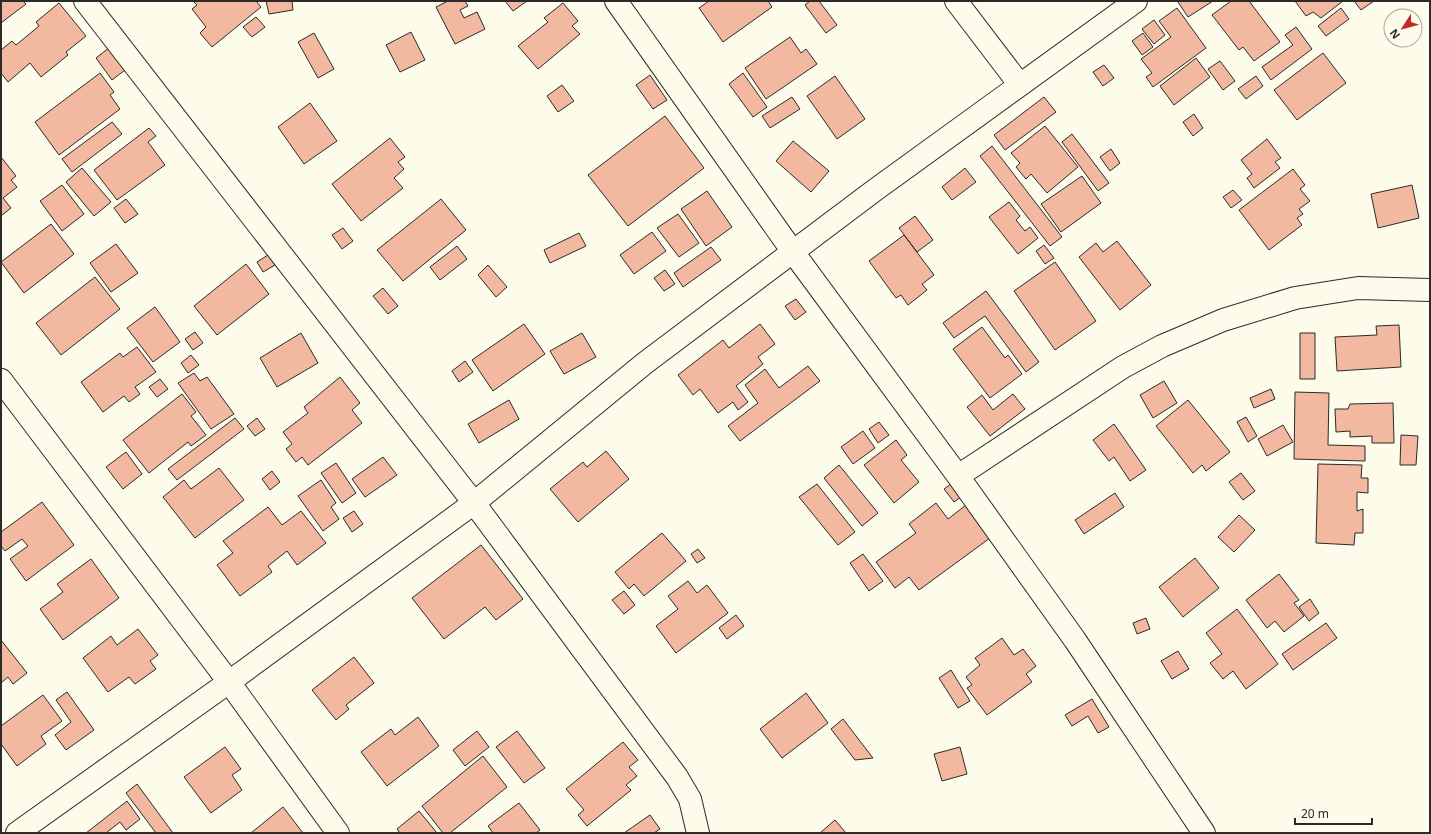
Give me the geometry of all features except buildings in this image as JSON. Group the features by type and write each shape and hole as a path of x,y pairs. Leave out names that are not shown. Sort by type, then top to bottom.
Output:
{"street":[{"path":"85,1 474,503 677,777 690,799 698,833"},
{"path":"616,1 793,252 958,476 1075,640 1204,833"},
{"path":"956,1 1020,85"},
{"path":"17,833 229,682 474,503 645,364 793,252 1136,1"},
{"path":"958,476 1123,367 1162,346 1222,320 1295,298 1358,288 1430,290"},
{"path":"1,380 229,682 338,833"}]}
